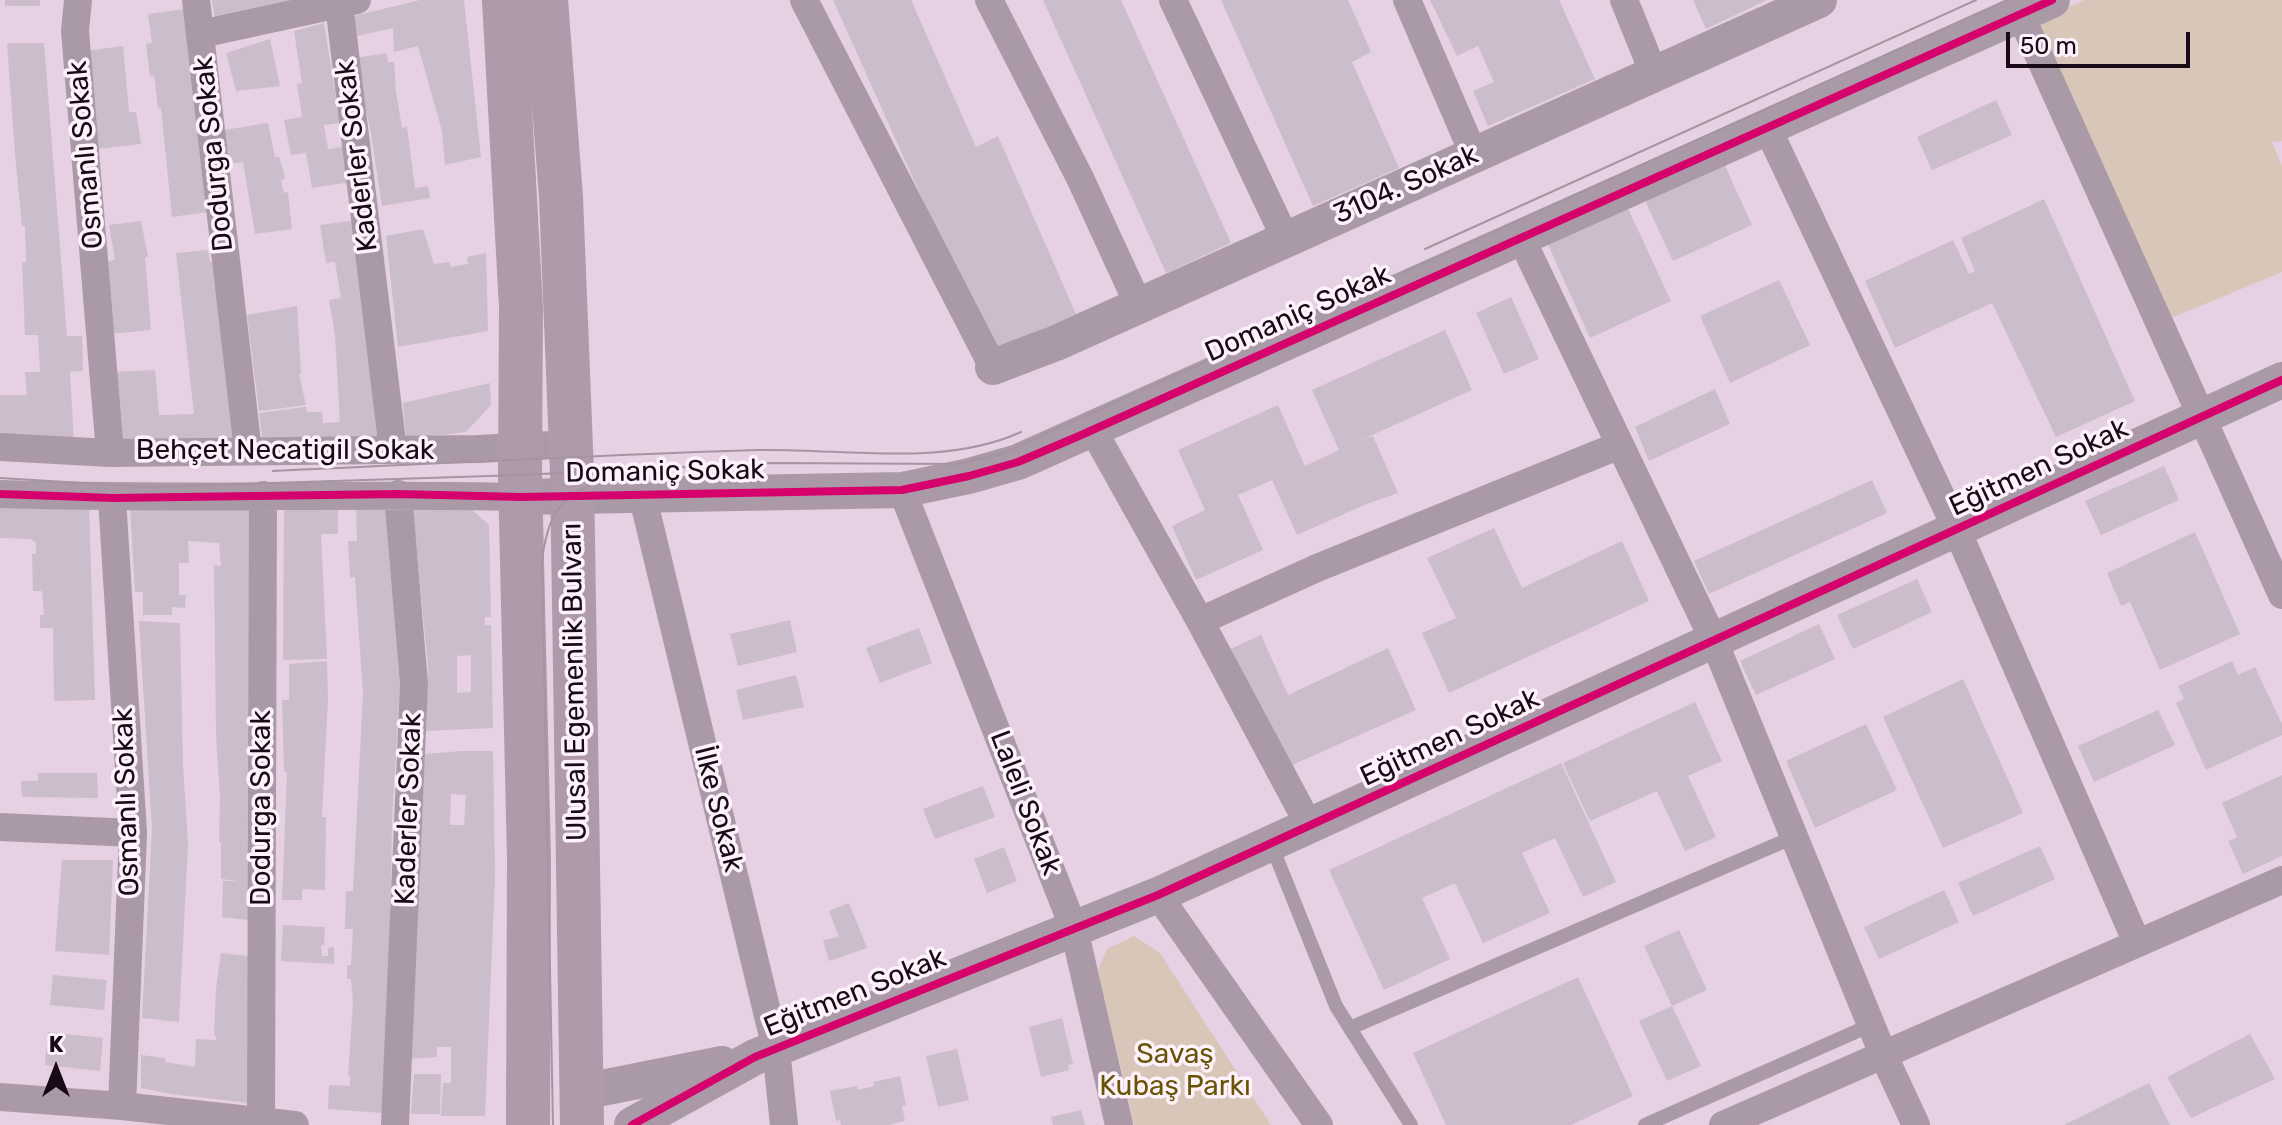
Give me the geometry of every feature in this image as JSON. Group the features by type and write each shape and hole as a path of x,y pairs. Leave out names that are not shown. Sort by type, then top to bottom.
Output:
{"main road":[{"name":"Ulusal Egemenlik Bulvarı","path":"504,0 521,307 521,497 529,859 528,1125"},
{"name":"Ulusal Egemenlik Bulvarı","path":"546,0 561,197 572,494 582,1108"}],"street":[{"name":"Osmanlı Sokak","path":"78,0 75,31 110,453"},
{"name":"Dodurga Sokak","path":"196,0 248,451"},
{"path":"804,0 993,367"},
{"path":"989,0 1080,178 1139,306"},
{"path":"1173,0 1286,240"},
{"path":"1407,0 1474,155"},
{"path":"1624,0 1654,74"},
{"name":"3104. Sokak","path":"993,367 1139,306 1819,0"},
{"path":"201,34 348,2"},
{"name":"Kaderler Sokak","path":"348,2 393,450"},
{"path":"2036,7 2203,416 2282,595"},
{"name":"Domaniç Sokak","path":"521,497 902,490 1018,462 2036,7"},
{"path":"1767,127 1957,530 2137,943"},
{"path":"1521,238 1714,641 1883,1054 1916,1125"},
{"name":"Eğitmen Sokak","path":"582,1108 765,1053 1158,895 2282,380"},
{"path":"1093,430 1310,827"},
{"name":"Behçet Necatigil Sokak","path":"0,447 110,453 522,448 570,444"},
{"path":"1200,621 1317,568 1620,445"},
{"name":"Laleli Sokak","path":"902,490 1074,929 1119,1125"},
{"path":"0,494 112,498 398,494 521,497"},
{"name":"Kaderler Sokak","path":"395,1125 414,684 398,494"},
{"name":"İlke Sokak","path":"642,494 765,1053 784,1125"},
{"name":"Dodurga Sokak","path":"261,1122 263,495"},
{"name":"Osmanlı Sokak","path":"112,498 133,833 122,1106"},
{"path":"0,827 133,833"},
{"path":"1723,1125 2282,880"},
{"path":"1158,895 1319,1125"},
{"name":"Eğitmen Sokak","path":"632,1125 765,1053"},
{"path":"0,1097 72,1114 122,1106 295,1125"}],"lane":[{"path":"1350,1028 1794,837"},
{"path":"1271,844 1336,1006 1411,1125"},
{"path":"1645,1125 1871,1025"}],"green space":[{"path":"2084,0 2282,0 2282,141 2272,142 2282,166 2282,272 2164,321 2029,26"},
{"name":"Savaş Kubaş Parkı","path":"1134,936 1160,953 1271,1125 1134,1125 1098,970 1107,949"}],"building":[{"path":"5,0 40,0 40,6 5,6"},
{"path":"212,0 300,0 216,25"},
{"path":"420,0 464,0 481,157 445,165 442,131 418,46 394,52 393,28 357,36 354,16"},
{"path":"833,0 911,0 976,147 998,136 1076,314 991,352"},
{"path":"1043,0 1121,0 1231,243 1166,273"},
{"path":"1221,0 1348,0 1371,52 1352,62 1399,168 1313,206"},
{"path":"1430,0 1559,0 1595,79 1488,126 1473,91 1494,82 1478,46 1457,56"},
{"path":"1693,0 1767,0 1706,29"},
{"path":"184,9 208,212 172,217 161,108 158,108 154,75 150,76 146,44 152,43 148,14"},
{"path":"324,23 340,123 324,125 328,149 344,147 351,182 312,188 306,153 291,155 284,120 302,117 297,84 302,83 294,31"},
{"path":"270,39 280,86 236,91 226,53"},
{"path":"7,43 44,43 67,336 82,336 83,371 70,372 74,442 0,438 0,395 27,395 25,372 40,372 38,335 25,335 22,262 26,263 25,226 22,226"},
{"path":"123,46 129,112 136,112 141,144 97,149 86,51"},
{"path":"387,53 388,62 394,62 402,128 407,127 415,188 428,186 430,198 382,206 355,58"},
{"path":"1996,100 2012,135 1932,170 1917,137"},
{"path":"268,123 275,157 279,157 283,170 285,179 281,180 284,193 288,192 292,229 255,234 243,162 228,164 224,130"},
{"path":"1722,159 1752,225 1673,261 1642,194"},
{"path":"2044,199 2135,401 2056,437 1992,303 1895,348 1865,281 1953,240 1969,274 1975,271 1961,238"},
{"path":"1625,202 1671,301 1590,338 1545,238"},
{"path":"356,220 379,442 263,443 259,413 306,407 307,412 322,412 323,423 340,422 335,335 329,300 341,298 335,262 326,263 320,225"},
{"path":"141,221 148,257 145,257 151,330 109,334 104,262 115,260 109,225"},
{"path":"423,229 434,264 449,262 451,267 468,264 467,257 486,253 488,331 398,347 386,236"},
{"path":"208,250 236,443 117,445 112,372 155,370 159,415 194,414 176,253"},
{"path":"1779,280 1810,345 1730,383 1700,316"},
{"path":"1511,297 1539,359 1504,374 1476,313"},
{"path":"297,306 299,374 306,405 259,411 247,315"},
{"path":"1445,330 1472,390 1361,440 1373,436 1398,493 1297,535 1272,480 1238,495 1263,550 1196,580 1172,526 1205,510 1178,450 1278,405 1305,466 1339,450 1312,390"},
{"path":"490,383 491,405 466,432 406,439 403,403"},
{"path":"1715,389 1730,424 1649,461 1635,427"},
{"path":"2164,466 2179,500 2101,535 2085,501"},
{"path":"1872,480 1887,513 1709,594 1694,561"},
{"path":"0,502 89,506 95,700 54,701 53,628 40,628 40,615 44,615 42,591 33,591 32,554 36,554 36,543 31,539 0,538"},
{"path":"338,504 338,534 321,534 327,659 283,660 284,505"},
{"path":"356,504 387,504 400,686 392,819 389,1004 382,1113 328,1109 329,1085 350,1086 353,1002 347,965 351,965 353,929 345,929 346,891 353,891 363,693 355,577 350,578 348,541 357,541"},
{"path":"412,504 465,504 489,525 491,617 485,617 485,625 491,625 493,728 426,731 428,666","holes":["471,655 471,692 457,693 457,656"]},
{"path":"252,506 257,921 222,917 223,881 238,881 221,879 214,565 221,566 219,543 188,541 189,563 179,563 179,595 186,595 185,608 172,607 172,615 143,615 143,592 135,592 130,507"},
{"path":"1494,528 1522,588 1622,541 1649,601 1449,693 1422,633 1456,618 1427,558"},
{"path":"2195,532 2240,634 2160,670 2130,602 2121,606 2107,573"},
{"path":"1917,579 1932,612 1853,649 1837,615"},
{"path":"790,620 797,652 738,666 730,634"},
{"path":"139,621 180,623 188,844 179,1022 142,1018 152,829"},
{"path":"1819,624 1835,659 1756,695 1740,661"},
{"path":"919,628 932,663 880,683 866,648"},
{"path":"1261,635 1288,695 1388,648 1416,710 1283,769 1228,650"},
{"path":"327,661 322,817 326,817 325,890 302,889 302,900 282,900 287,772 284,772 282,700 289,700 289,664"},
{"path":"2232,661 2238,675 2255,667 2282,724 2282,735 2206,770 2176,703 2184,699 2178,686"},
{"path":"796,675 804,707 743,720 736,690"},
{"path":"1963,679 2023,813 1943,848 1883,717"},
{"path":"1695,702 1722,761 1688,776 1716,837 1685,851 1657,791 1590,821 1563,763"},
{"path":"2158,710 2175,745 2094,782 2078,746"},
{"path":"1866,724 1897,790 1815,828 1786,761"},
{"path":"493,751 495,877 485,1116 441,1116 443,1083 451,1083 451,1047 437,1047 437,1057 411,1059 425,754","holes":["451,794 466,795 464,825 450,825"]},
{"path":"1561,763 1616,882 1583,897 1555,838 1522,853 1550,913 1483,943 1455,883 1422,898 1450,959 1384,990 1329,870"},
{"path":"38,773 97,773 98,798 22,797 21,781 38,781"},
{"path":"2282,775 2282,856 2243,874 2228,841 2237,837 2222,803"},
{"path":"983,786 995,817 935,839 923,809"},
{"path":"2040,846 2055,879 1973,916 1958,883"},
{"path":"1004,847 1017,881 987,893 974,859"},
{"path":"62,860 113,860 109,955 55,951"},
{"path":"1944,890 1959,922 1879,959 1864,927"},
{"path":"849,903 867,948 829,961 823,940 839,937 829,911"},
{"path":"283,925 325,927 322,956 328,956 328,948 334,947 334,964 281,961"},
{"path":"1679,930 1707,990 1672,1006 1644,946"},
{"path":"221,953 255,957 249,1103 141,1088 141,1055 195,1067 196,1039 216,1040 216,989"},
{"path":"53,975 107,980 104,1010 50,1005"},
{"path":"1578,977 1633,1096 1571,1125 1446,1125 1413,1053"},
{"path":"1672,1006 1701,1066 1667,1081 1639,1021"},
{"path":"1062,1018 1073,1064 1068,1065 1069,1070 1041,1077 1029,1027"},
{"path":"48,1032 103,1038 100,1071 45,1065"},
{"path":"2250,1034 2275,1079 2191,1118 2167,1077"},
{"path":"957,1049 969,1100 938,1107 926,1056"},
{"path":"414,1074 441,1074 440,1114 411,1114"},
{"path":"900,1076 906,1105 902,1106 905,1121 888,1125 841,1125 840,1120 836,1121 830,1091 857,1086 858,1090 874,1086 873,1082"},
{"path":"2149,1083 2170,1125 2064,1125"},
{"path":"1081,1110 1085,1125 1053,1125 1051,1117"}],"tram line":[{"path":"1425,249 1976,0"},
{"path":"0,478 148,487 772,463 958,464 1001,454 2007,0"},
{"path":"273,471 757,450 925,453 959,450 1021,432"},
{"path":"553,1125 542,559 550,525 564,502 586,487 620,476"}],"cycle path":[{"path":"0,494 112,498 398,494 521,497 902,490 969,476 1018,462 1079,436 2052,0"},
{"path":"632,1125 755,1057 1158,895 2282,380"}]}
